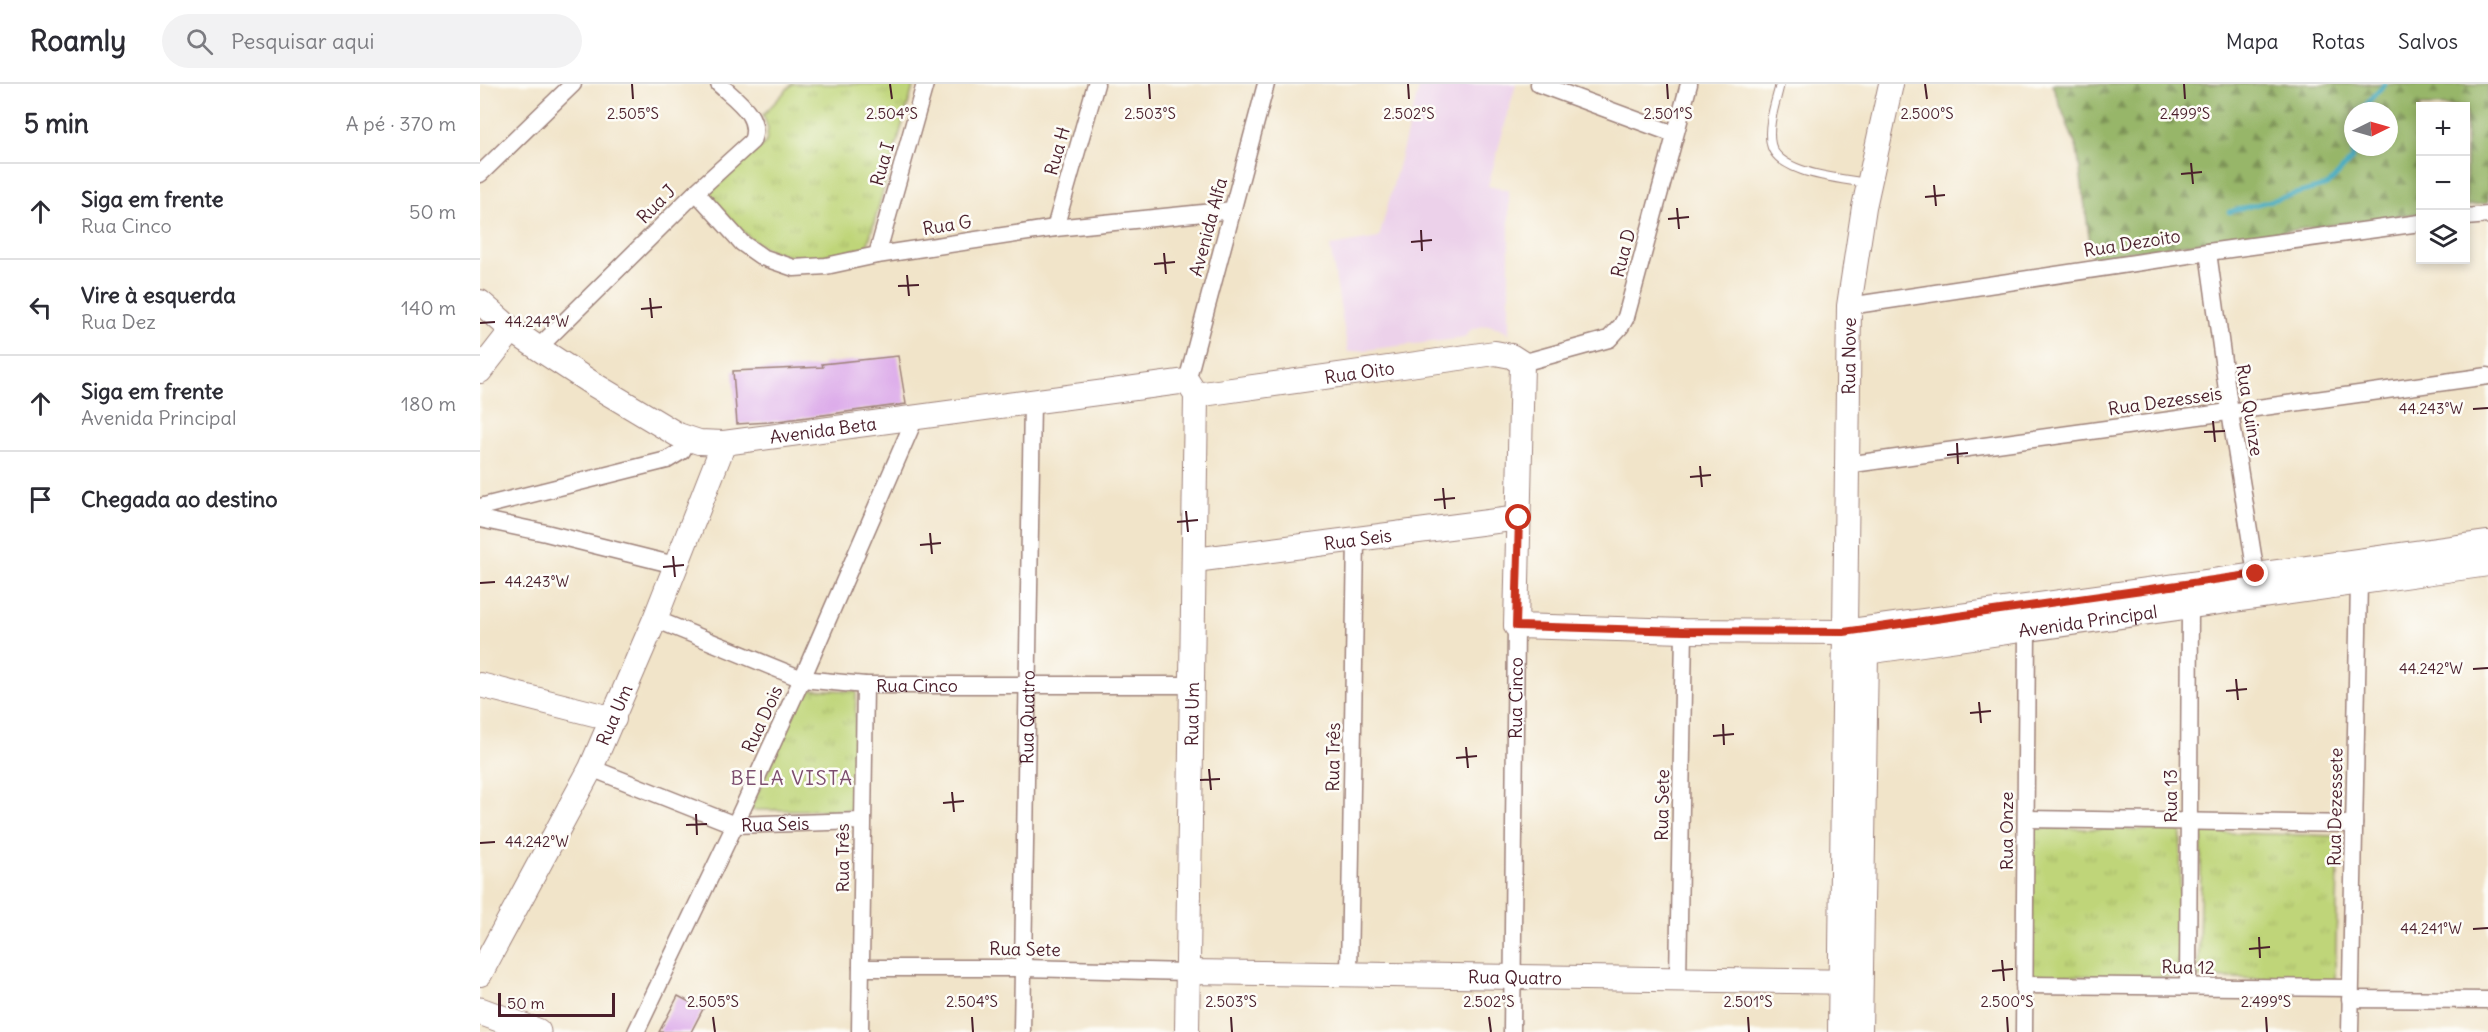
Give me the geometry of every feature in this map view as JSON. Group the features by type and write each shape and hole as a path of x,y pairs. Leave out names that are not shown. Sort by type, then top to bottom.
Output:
{"main road":[{"path":"480,1011 537,1032"}],"street":[{"path":"480,174 573,84"},
{"name":"Rua J","path":"538,348 696,192 752,141 756,130 754,121 719,84"},
{"name":"Rua I","path":"877,255 925,84"},
{"name":"Rua H","path":"1055,228 1096,84"},
{"name":"Avenida Alfa","path":"1191,388 1233,210 1266,84"},
{"path":"1539,84 1674,134"},
{"name":"Rua D","path":"1522,363 1609,339 1621,326 1626,317 1689,84"},
{"name":"Rua Nove","path":"1844,632 1849,306 1869,184 1891,84"},
{"name":"Rua G","path":"696,192 742,243 778,264 794,268 815,267 877,255 1055,228 1233,210"},
{"path":"2470,217 2488,214"},
{"name":"Rua Dezoito","path":"1849,306 2208,252 2416,225"},
{"name":"Rua Quinze","path":"2208,252 2230,412 2256,574"},
{"name":"Avenida Beta","path":"480,302 512,330 538,348 593,384 678,435 689,439 724,443 1032,401 1191,388"},
{"path":"480,371 512,330"},
{"name":"Rua Oito","path":"1191,388 1495,353 1510,356 1522,363"},
{"name":"Rua Cinco","path":"1512,1032 1516,626 1522,363"},
{"name":"Rua Dezesseis","path":"1846,465 2488,376"},
{"name":"Rua Um","path":"1187,1032 1195,560 1191,388"},
{"name":"Rua Quatro","path":"1022,1032 1032,401"},
{"name":"Rua Dois","path":"636,1032 802,679 915,418"},
{"path":"480,507 668,460 682,451 689,439"},
{"name":"Rua Um","path":"480,974 591,768 614,719 724,443"},
{"name":"Rua Seis","path":"1195,560 1519,518"},
{"path":"480,519 675,565"},
{"name":"Rua Três","path":"1349,974 1356,539"},
{"name":"Avenida Principal","path":"1866,652 2190,606 2305,579 2488,543"},
{"name":"Avenida Principal","path":"1516,626 1684,631 1844,632 2256,574 2359,582 2488,564"},
{"name":"Rua Dezessete","path":"2350,1032 2359,582"},
{"name":"Rua 13","path":"2188,986 2190,606"},
{"name":"Rua Cinco","path":"655,619 802,679 865,685 1193,684"},
{"name":"Rua Onze","path":"2024,1032 2027,630"},
{"name":"Rua Sete","path":"1678,980 1684,631"},
{"path":"1840,1032 1850,982 1866,652 1844,632"},
{"path":"1844,632 1850,982 1860,1032"},
{"path":"480,685 614,719"},
{"name":"Rua Três","path":"860,1032 865,685"},
{"name":"Rua Seis","path":"591,768 735,825 862,821"},
{"path":"2026,819 2354,824"},
{"name":"Rua Sete","path":"861,968 1024,968 1188,972"},
{"name":"Rua Quatro","path":"1188,972 1850,982"},
{"name":"Rua 12","path":"2024,985 2188,986 2488,1000"}],"lane":[{"path":"1780,84 1771,122 1771,145 1779,157 1793,169 1869,184"}],"shaded area":[{"path":"1420,84 1516,84 1488,186 1509,190 1509,334 1500,328 1488,325 1472,329 1464,338 1348,352 1330,246 1379,238"}],"green space":[{"path":"792,84 914,84 867,247 822,256 807,257 778,253 764,247 744,233 709,193 766,142 768,128 763,115"},
{"path":"2052,84 2488,84 2488,203 2470,205 2470,102 2416,102 2416,214 2092,257 2077,149"},
{"path":"805,689 856,691 853,810 750,810"},
{"path":"2033,828 2181,830 2179,977 2031,975"},
{"path":"2202,832 2339,836 2335,981 2198,977"}],"building":[{"path":"898,356 906,404 770,422 737,424 733,371 823,367 822,364"},
{"path":"678,996 703,1009 691,1032 659,1032"}],"waterway":[{"path":"2368,102 2385,84"},
{"path":"2229,212 2328,185 2352,156"}],"district":[{"name":"BELA VISTA","path":"792,777"}],"route":[{"path":"1519,518 1516,626 1684,631 1844,632 2256,574"}]}
